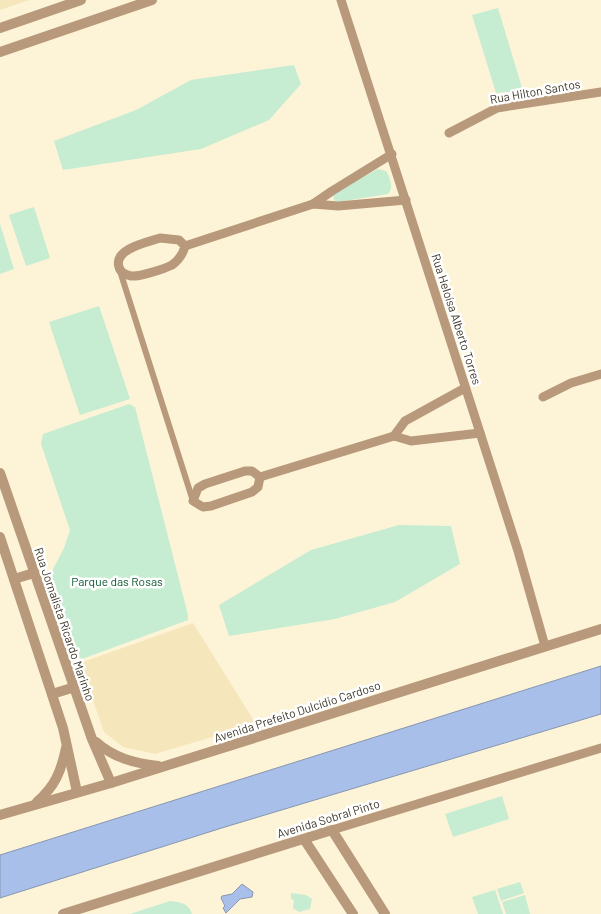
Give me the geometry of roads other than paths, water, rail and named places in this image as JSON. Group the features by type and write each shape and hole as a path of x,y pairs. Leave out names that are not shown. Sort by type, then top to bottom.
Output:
{"street":[{"path":"0,28 81,0"},
{"path":"0,52 152,0"},
{"name":"Rua Heloísa Alberto Torres","path":"341,0 392,154 518,552 545,646"},
{"name":"Rua Hilton Santos","path":"449,133 497,108 601,92"},
{"path":"185,246 313,204 392,154"},
{"path":"313,204 338,206 406,200"},
{"path":"185,246 179,240 160,238 130,247 122,254 118,261 193,501 204,507 212,506 252,492 258,487 260,477"},
{"path":"119,268 131,276 139,276 172,265 184,253 185,246"},
{"path":"543,397 578,380 601,374"},
{"path":"394,436 406,421 465,388"},
{"path":"260,477 394,436 411,441 480,433"},
{"path":"193,501 198,488 205,484 245,471 252,471 260,477"},
{"name":"Rua Jornalista Ricardo Marinho","path":"0,473 92,739 111,783"},
{"path":"0,537 52,694 67,745 76,792"},
{"path":"14,579 34,574"},
{"name":"Avenida Prefeito Dulcídio Cardoso","path":"0,815 111,783 601,629"},
{"path":"52,694 75,686"},
{"path":"92,739 115,756 142,764 164,766"},
{"path":"33,805 53,786 63,764 67,745"},
{"name":"Avenida Sobral Pinto","path":"63,914 601,748"},
{"path":"332,830 385,914"},
{"path":"304,839 353,914"}],"water":[{"path":"601,666 601,714 225,827 0,898 0,855"},
{"path":"242,884 253,892 252,897 240,899 226,913 223,908 225,906 221,898 222,896 232,894"}],"park label":[{"name":"Parque das Rosas","path":"117,581"}]}
